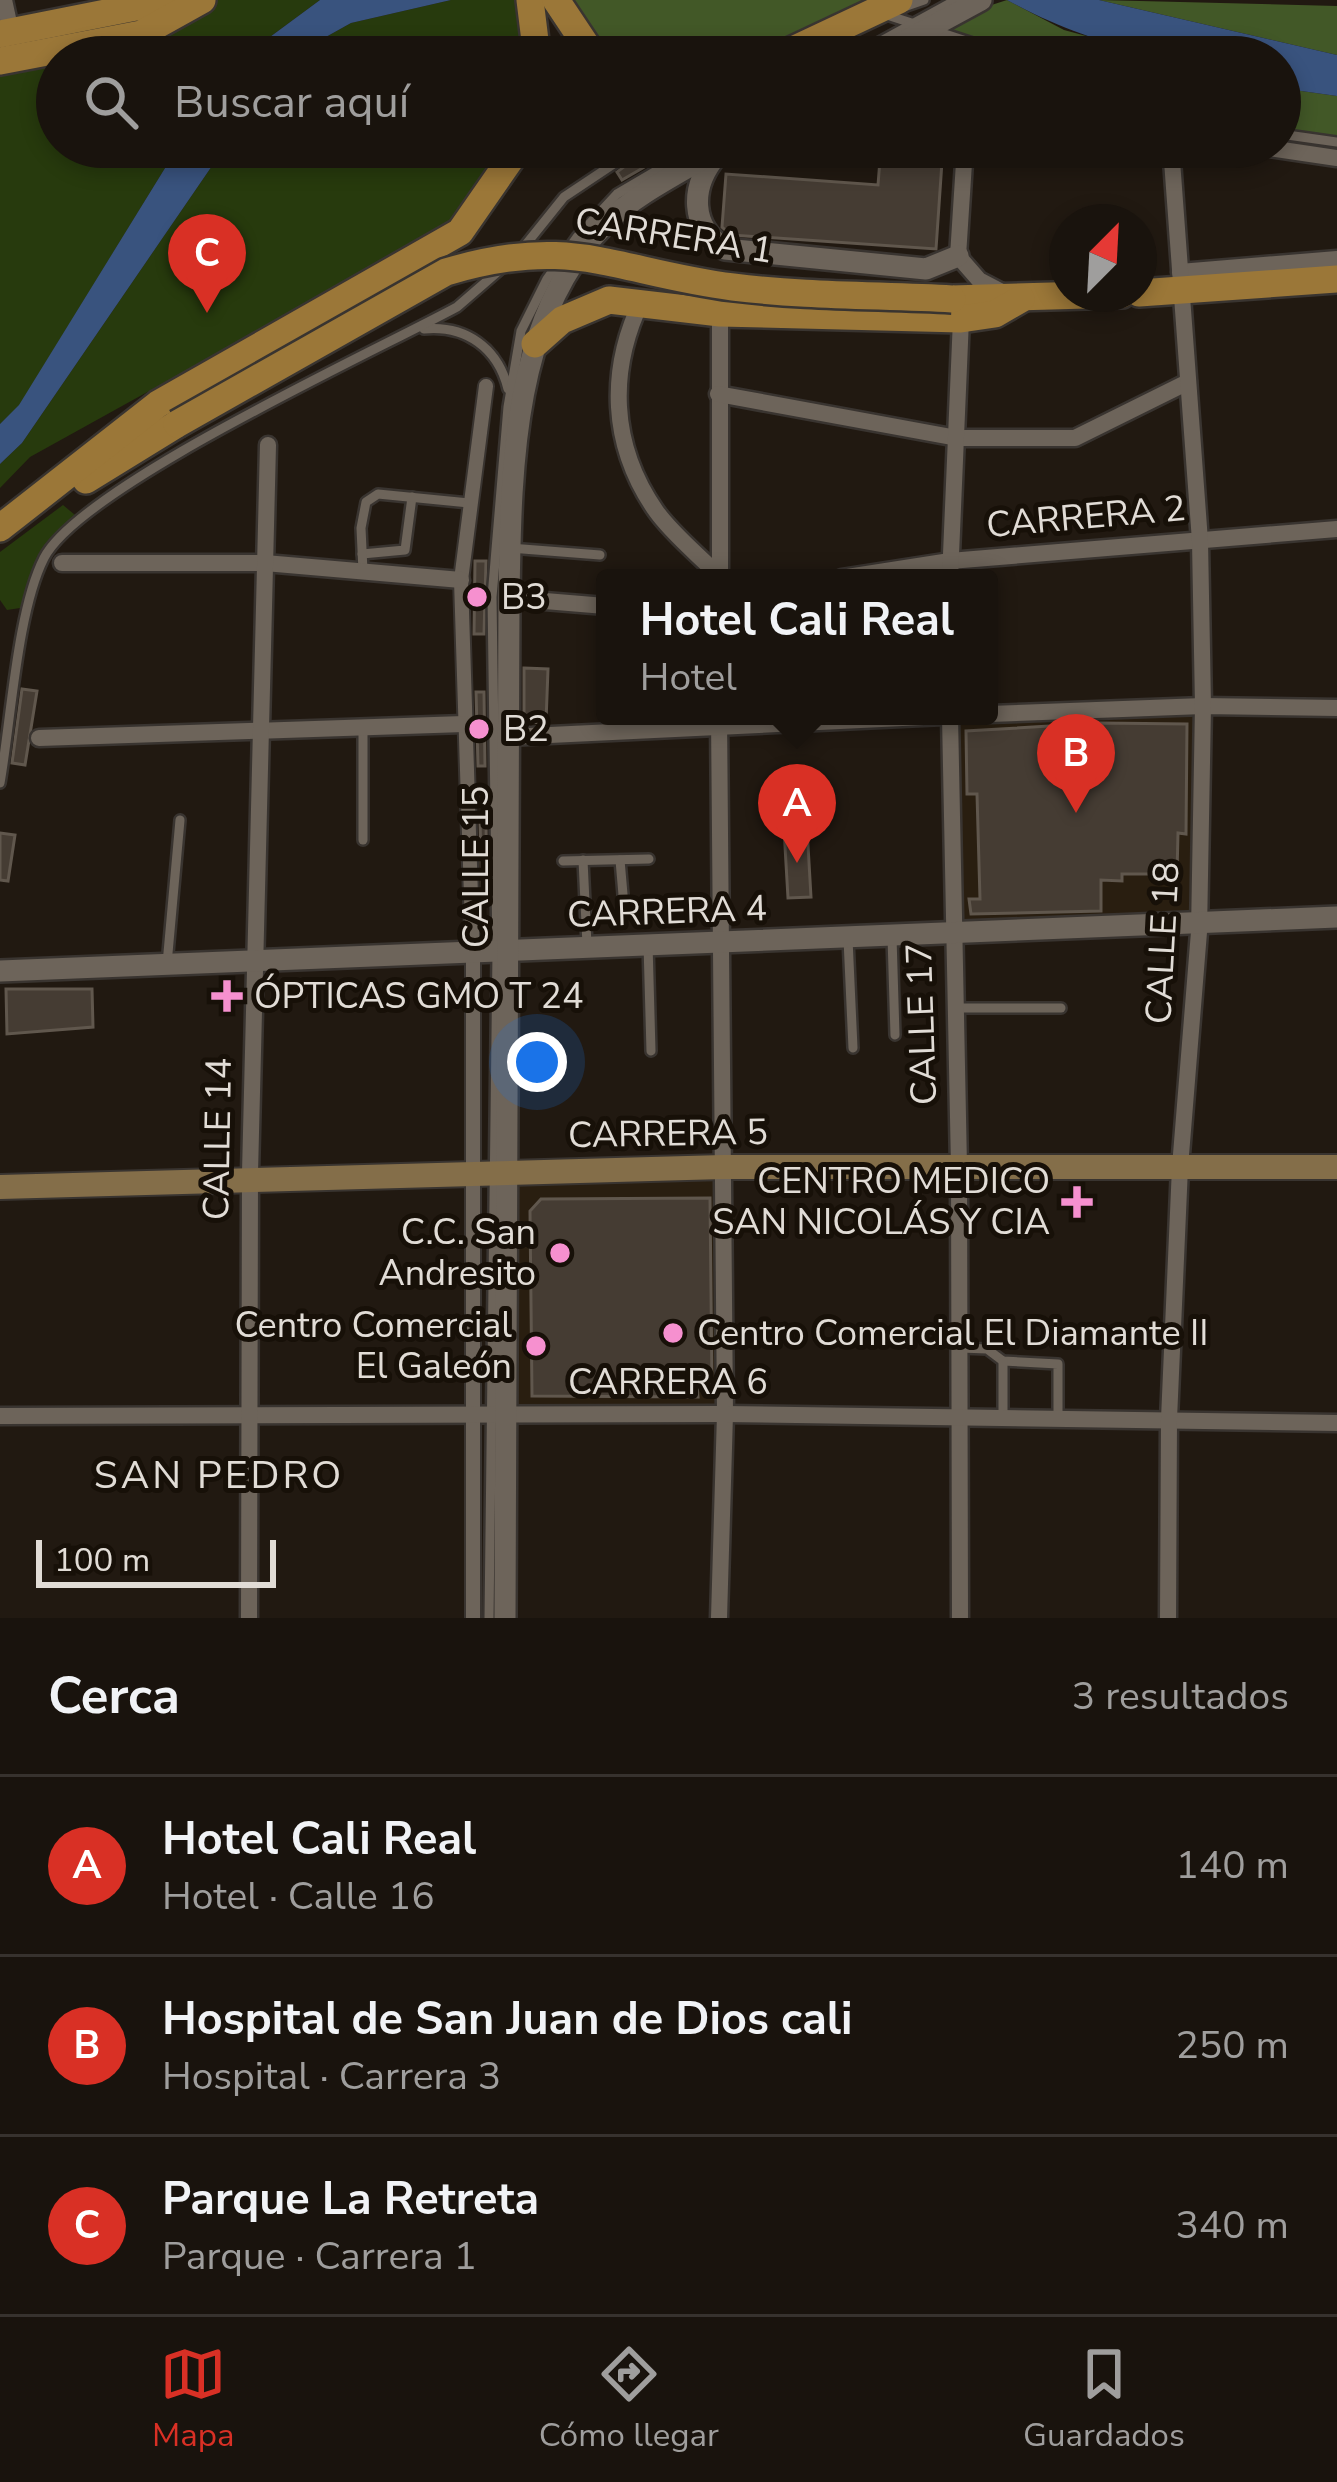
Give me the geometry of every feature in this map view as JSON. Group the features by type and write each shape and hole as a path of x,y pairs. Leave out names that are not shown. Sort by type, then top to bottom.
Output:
{"main road":[{"path":"6,33 171,0"},
{"path":"131,36 202,0"},
{"path":"540,36 545,4"},
{"path":"545,4 575,36"},
{"path":"858,36 919,20"},
{"path":"0,61 36,54"},
{"path":"0,530 158,404 460,232 504,168"},
{"name":"CARRERA 1","path":"0,530 446,272 491,259 537,252 584,254 732,287 957,309 1049,298"},
{"path":"1157,288 1181,282 1337,279"},
{"path":"535,344 562,320 609,300 642,300 720,313 957,309"},
{"name":"CARRERA 5","path":"0,1187 723,1167 1337,1167"}],"street":[{"path":"4,0 6,33"},
{"path":"919,20 981,0"},
{"path":"1301,152 1337,156"},
{"name":"CALLE 15","path":"505,1618 492,1418 491,1173 504,951 510,548 535,344 569,269 616,214 689,168"},
{"path":"708,168 700,181 697,206 704,233 725,249 757,257 926,269 958,256"},
{"path":"963,168 958,256 979,280 1022,299"},
{"name":"CALLE 18","path":"1168,1618 1169,1419 1180,1167 1200,923 1203,706 1200,541 1173,168"},
{"path":"1181,282 1337,259"},
{"path":"642,300 616,374 626,450 656,511 711,569"},
{"path":"950,569 957,309"},
{"path":"720,313 720,569"},
{"path":"718,394 957,438 1075,438 1188,382"},
{"name":"CALLE 15","path":"473,1618 492,1418 491,1173 473,952 461,580 485,386"},
{"name":"CALLE 14","path":"249,1618 250,1180 268,446"},
{"name":"CARRERA 2","path":"959,569 1337,529"},
{"path":"62,563 362,562 461,580"},
{"path":"509,598 596,605"},
{"path":"998,714 1203,706 1337,709"},
{"path":"39,739 464,724"},
{"path":"508,737 677,725"},
{"path":"719,725 724,1414 719,1618"},
{"name":"CALLE 17","path":"947,725 959,1168 960,1618"},
{"name":"CARRERA 4","path":"0,971 1337,917"},
{"name":"CARRERA 6","path":"0,1416 724,1414 1337,1424"}],"lane":[{"path":"890,36 919,20 924,0"},
{"path":"919,20 949,36"},
{"path":"867,36 919,20 961,36"},
{"path":"1301,137 1337,142"},
{"path":"1301,150 1337,156"},
{"path":"0,783 33,590 47,552 66,528 138,478 457,307 517,256 564,196 607,168"},
{"path":"504,951 492,597 508,407 521,331 547,279 577,237 617,194 661,168"},
{"path":"409,333 450,329 488,349 500,366 508,407"},
{"path":"412,497 404,550 362,562 366,502 378,494 412,497 469,503"},
{"path":"510,548 600,555"},
{"path":"363,839 364,727"},
{"path":"167,965 180,820"},
{"path":"563,861 649,859"},
{"path":"583,860 587,947"},
{"path":"620,860 624,905"},
{"path":"892,937 895,1035"},
{"path":"848,939 853,1048"},
{"path":"648,944 651,1051"},
{"path":"955,1008 1061,1008"},
{"path":"961,1348 994,1352 1003,1361 1058,1364 1058,1416"},
{"path":"1003,1361 1004,1416"},
{"path":"489,1618 492,1418"}],"shaded area":[{"path":"1203,706 1200,923 952,933 950,725 998,725 998,714"},
{"path":"721,1179 723,1412 509,1413 509,1184"}],"green space":[{"path":"202,0 320,0 271,36 131,36"},
{"path":"451,0 529,0 534,36 328,36 351,23"},
{"path":"558,0 899,0 823,36 581,36"},
{"path":"1007,0 1064,30 1086,36 948,36 945,20"},
{"path":"1099,0 1337,6 1337,55 1301,47 1301,36 1255,36"},
{"path":"36,54 36,168 165,168 19,406 0,424 0,61"},
{"path":"1301,91 1337,96 1337,142 1301,137"},
{"path":"211,168 506,168 484,202 348,296 243,339 30,457 0,488 0,464 22,443"},
{"path":"63,505 75,515 49,539 20,608 7,610 0,600 0,552"}],"water":[{"path":"320,0 451,0 351,23 328,36 271,36"},
{"path":"1007,0 1099,0 1255,36 1089,36"},
{"path":"1301,47 1337,55 1337,96 1301,91"},
{"path":"165,168 211,168 22,443 0,464 0,424 19,405"}],"building":[{"path":"622,168 643,168 622,180 617,172"},
{"path":"879,168 942,168 936,249 731,235 722,227 726,174 878,185"},
{"name":"B3","path":"475,561 486,561 484,634 474,634"},
{"path":"524,668 548,669 546,722 524,723"},
{"path":"22,689 37,691 25,765 12,763"},
{"path":"476,692 484,692 485,766 478,766"},
{"path":"1100,723 1187,724 1186,834 1178,833 1177,874 1122,874 1122,881 1101,880 1101,911 971,914 969,899 980,899 977,794 967,794 966,731"},
{"path":"480,821 486,821 487,896 482,896"},
{"path":"807,828 811,897 788,898 784,829"},
{"path":"0,833 15,835 8,881 0,880"},
{"path":"6,989 92,989 93,1027 7,1034"},
{"path":"710,1198 712,1386 697,1385 698,1397 532,1396 530,1211 541,1199"}],"place":[{"name":"Parque La Retreta","path":"207,313"},
{"name":"B3","path":"477,597"},
{"name":"B2","path":"479,729"},
{"name":"Hospital de San Juan de Dios cali","path":"1076,813"},
{"name":"Hotel Cali Real","path":"797,863"},
{"name":"ÓPTICAS GMO T 24","path":"227,996"},
{"name":"CENTRO MEDICO SAN NICOLÁS Y CIA","path":"1077,1202"},
{"name":"C.C. San Andresito","path":"560,1253"},
{"name":"Centro Comercial El Diamante II","path":"673,1333"},
{"name":"Centro Comercial El Galeón","path":"536,1346"}],"district":[{"name":"SAN PEDRO","path":"219,1475"}]}
